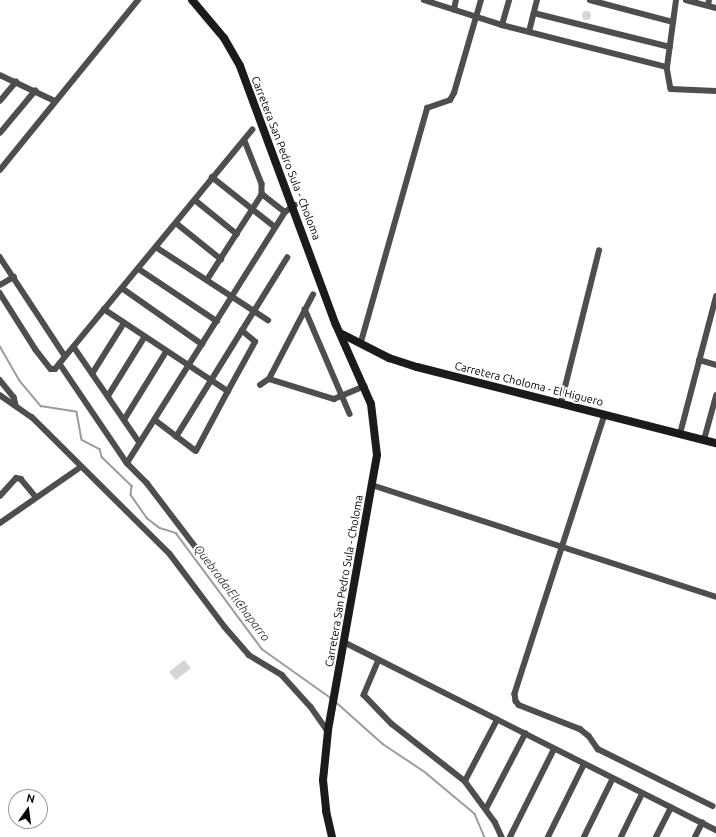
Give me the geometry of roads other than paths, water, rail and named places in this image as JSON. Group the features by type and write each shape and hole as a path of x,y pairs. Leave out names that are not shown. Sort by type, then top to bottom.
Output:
{"main road":[{"name":"Carretera San Pedro Sula - Choloma","path":"192,0 224,38 239,65 294,206"},
{"name":"Carretera San Pedro Sula - Choloma","path":"196,0 211,16 238,53 342,334 364,386 375,431 377,456 328,731 323,780 326,811 332,837"},
{"name":"Carretera Choloma - El Higuero","path":"342,334 361,342 389,358 417,367 716,443"}],"street":[{"path":"1,167 138,0"},
{"path":"424,0 502,25 667,67"},
{"path":"454,10 456,0"},
{"path":"361,342 427,108 450,100 454,93 481,0"},
{"path":"502,25 509,0"},
{"path":"529,32 537,0"},
{"path":"590,0 673,22"},
{"path":"676,0 667,67 671,89 716,91"},
{"path":"686,0 709,2 716,1"},
{"path":"709,2 716,8"},
{"path":"534,13 670,47"},
{"path":"0,75 55,102"},
{"path":"0,101 16,82"},
{"path":"0,133 35,91"},
{"path":"0,293 22,330 51,369 55,369 139,269 195,200 212,176 252,130"},
{"path":"207,280 262,194 262,184 244,141"},
{"path":"212,176 251,210 275,227"},
{"path":"262,194 285,212"},
{"path":"195,200 237,234"},
{"path":"127,462 233,297 275,227 285,212 294,206"},
{"path":"176,223 221,259"},
{"path":"156,247 268,320"},
{"path":"561,403 600,251"},
{"path":"0,257 65,356"},
{"path":"176,437 287,258"},
{"path":"139,269 217,321"},
{"path":"0,285 14,277"},
{"path":"122,288 202,344"},
{"path":"260,385 269,379 313,295"},
{"path":"680,434 716,297"},
{"path":"104,309 144,338 228,391"},
{"path":"305,309 341,398 350,414"},
{"path":"92,374 124,324"},
{"path":"155,420 196,451 255,342 242,331"},
{"path":"108,396 144,338"},
{"path":"74,347 140,443"},
{"path":"124,420 166,352"},
{"path":"699,360 716,365"},
{"path":"60,364 127,462 147,483 259,630"},
{"path":"269,379 334,399 341,398 364,386"},
{"path":"0,380 14,397 16,406"},
{"path":"0,395 46,430 170,554 225,627 249,655 282,675 311,707 328,731"},
{"path":"704,440 716,396"},
{"path":"605,415 516,694 516,701 519,706 580,729 589,736 598,749 713,806"},
{"path":"0,523 82,467"},
{"path":"0,496 16,478 21,479 36,497"},
{"path":"372,485 716,597"},
{"path":"344,642 584,764 612,780 716,830"},
{"path":"379,660 364,695 392,724 465,781 486,809 502,837"},
{"path":"465,781 497,720"},
{"path":"486,809 525,734"},
{"path":"510,837 554,749"},
{"path":"548,837 584,764"},
{"path":"584,837 612,780"},
{"path":"620,837 642,794"},
{"path":"656,837 671,808"},
{"path":"695,837 702,823"}],"waterway":[{"name":"Quebrada El Chaparro","path":"0,346 20,381 41,406 77,412 82,440 100,449 102,457 132,486 131,495 147,518 160,528 176,533 262,649 331,698"},
{"name":"Quebrada El Chaparro","path":"336,702 383,744 425,772 475,814 485,837"}]}
